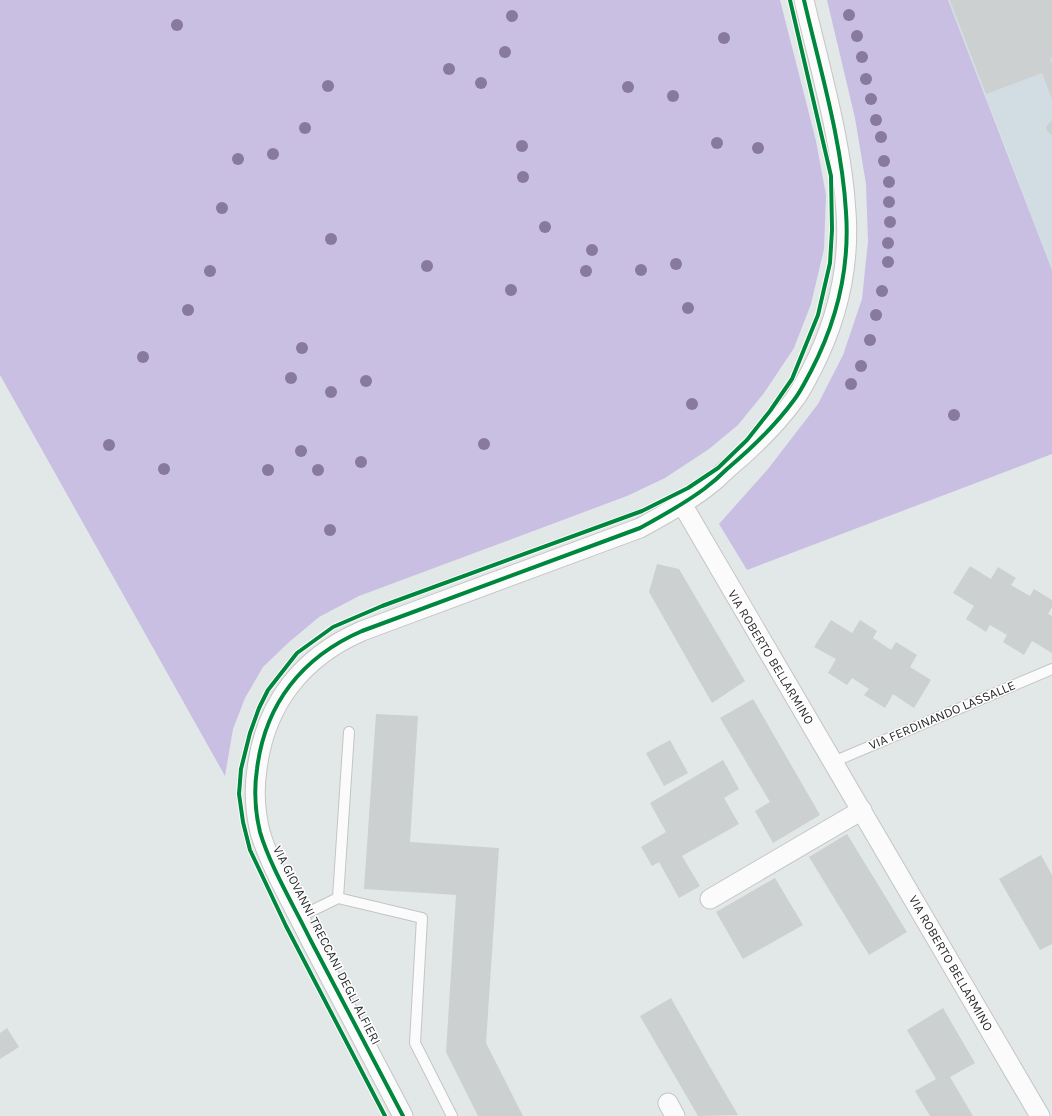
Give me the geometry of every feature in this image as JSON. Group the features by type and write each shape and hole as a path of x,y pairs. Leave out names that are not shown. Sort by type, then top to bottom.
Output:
{"street":[{"name":"VIA GIOVANNI TRECCANI DEGLI ALFIERI","path":"403,1116 299,917 274,867 260,832 256,803 258,758 270,716 281,697 305,669 326,651 348,637 640,528 682,504 705,488 752,447 774,425 795,399 822,348 839,301 846,244 846,213 836,136 804,0"},
{"name":"VIA ROBERTO BELLARMINO","path":"682,504 1040,1116"},
{"path":"710,899 862,810"}],"lane":[{"name":"VIA FERDINANDO LASSALLE","path":"833,762 1052,669"},
{"path":"349,732 338,898 422,918 416,1043 452,1116"},
{"name":"VIA GIOVANNI TRECCANI DEGLI ALFIERI","path":"299,917 338,898"}],"shaded area":[{"path":"0,0 780,0 816,141 826,195 824,249 811,304 794,348 764,393 738,425 709,449 665,478 627,496 359,596 319,617 288,643 263,667 245,698 233,729 225,776 0,375"},
{"path":"827,0 948,0 1052,270 1052,454 747,570 719,524 768,469 818,404 843,355 862,299 868,241 866,184 855,118"},
{"path":"948,0 1052,0 1052,270 1005,146"}],"building":[{"path":"950,0 1052,0 1052,57 1050,58 1052,64 1052,99 1042,73 986,94"},
{"path":"1052,120 1052,135 1047,131 1046,127"},
{"path":"657,564 679,569 745,681 712,703 649,592"},
{"path":"970,566 991,579 998,567 1016,578 1011,585 1030,596 1034,589 1052,600 1052,607 1048,614 1052,616 1052,653 1032,641 1024,655 1003,642 1007,635 990,625 986,632 966,619 974,606 953,593"},
{"path":"831,620 852,633 860,620 877,631 873,638 891,650 896,642 917,655 910,667 931,680 914,708 893,694 885,708 864,695 869,689 852,678 847,685 828,673 836,659 814,647"},
{"path":"753,699 820,815 773,843 755,811 770,802 720,718"},
{"path":"376,714 418,716 410,842 499,848 486,1043 523,1116 478,1116 446,1052 456,895 364,889"},
{"path":"670,740 688,773 664,786 646,753"},
{"path":"723,760 739,789 724,798 739,824 682,856 700,886 679,898 659,862 652,866 641,847 666,832 650,803"},
{"path":"847,834 907,932 869,955 809,857"},
{"path":"1041,855 1052,875 1052,944 1040,950 999,879"},
{"path":"775,878 803,925 743,959 716,912"},
{"path":"671,998 738,1115 698,1116 640,1016"},
{"path":"943,1008 975,1063 950,1077 973,1116 930,1116 915,1091 936,1079 907,1030"},
{"path":"7,1028 19,1047 0,1059 0,1033"}],"cycle path":[{"path":"385,1116 286,926 250,850 243,822 239,794 241,769 250,733 259,708 268,690 297,653 333,627 382,606 642,511 688,488 718,468 747,440 770,411 792,379 818,315 830,263 832,230 831,176 790,0"},
{"path":"403,1116 310,939 264,845 257,816 256,784 261,745 268,724 290,685 321,654 362,631 640,528 681,505 713,482 763,436 794,400 811,371 835,314 844,274 847,233 844,186 840,159 804,0"}]}
